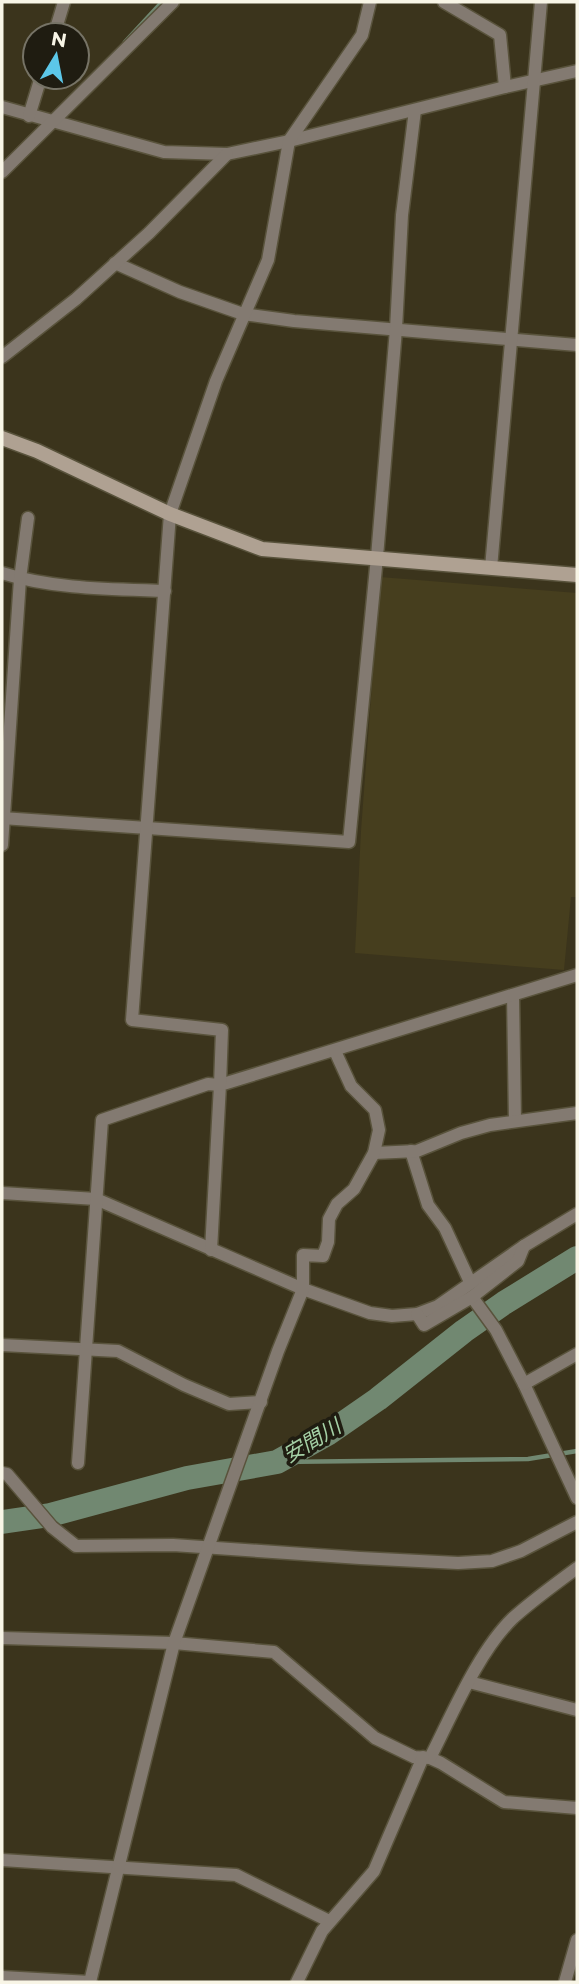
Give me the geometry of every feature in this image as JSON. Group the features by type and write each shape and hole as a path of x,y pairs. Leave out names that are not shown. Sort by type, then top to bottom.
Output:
{"street":[{"path":"58,21 64,2"},
{"path":"2,172 173,2"},
{"path":"212,1250 222,1030 132,1020 170,514 205,410 243,314 268,260 289,141 362,35 370,2"},
{"path":"444,2 500,35 505,87"},
{"path":"491,568 541,2"},
{"path":"2,107 164,152 228,154 577,71"},
{"path":"29,116 37,91"},
{"path":"3,818 349,842 377,556 396,329 402,215 415,110"},
{"path":"2,357 76,299 115,264 228,154"},
{"path":"115,264 180,292 243,314 294,321 577,345"},
{"path":"2,438 37,451 170,514 262,549 377,556 577,575"},
{"path":"2,845 20,579 28,518"},
{"path":"2,573 20,579 165,591"},
{"path":"78,1463 102,1120 208,1084 220,1085 577,975"},
{"path":"513,995 515,1121"},
{"path":"2,1977 90,1982 174,1643 303,1289 303,1255 323,1256 328,1242 329,1219 337,1204 354,1189 374,1153 379,1130 375,1110 351,1086 335,1051"},
{"path":"374,1153 411,1151 461,1133 515,1121 577,1113"},
{"path":"411,1151 428,1205 445,1228 470,1282"},
{"path":"2,1193 96,1199 303,1289 370,1313 392,1317 417,1314 438,1306 524,1246 577,1214"},
{"path":"417,1314 424,1325 474,1298 518,1261 524,1246"},
{"path":"474,1298 496,1330 524,1384 577,1498"},
{"path":"2,1345 118,1351 184,1385 229,1404 261,1402"},
{"path":"524,1384 577,1354"},
{"path":"6,1475 52,1527 76,1546 173,1545 458,1563 492,1560 520,1552 577,1521"},
{"path":"297,1982 329,1921 374,1871 426,1758 485,1655 511,1620 577,1568"},
{"path":"2,1638 174,1643 274,1652 375,1738 414,1757 441,1763 504,1802 577,1808"},
{"path":"469,1682 577,1710"},
{"path":"2,1860 236,1875 329,1921"},
{"path":"565,1982 577,1940"}],"shaded area":[{"path":"380,577 577,593 577,897 571,897 564,970 355,953 361,831"}],"waterway":[{"path":"125,42 162,2"},
{"name":"安間川","path":"2,1522 50,1515 187,1478 277,1462 329,1433 378,1399 464,1331 577,1258"},
{"path":"277,1462 528,1459 577,1451"}]}
